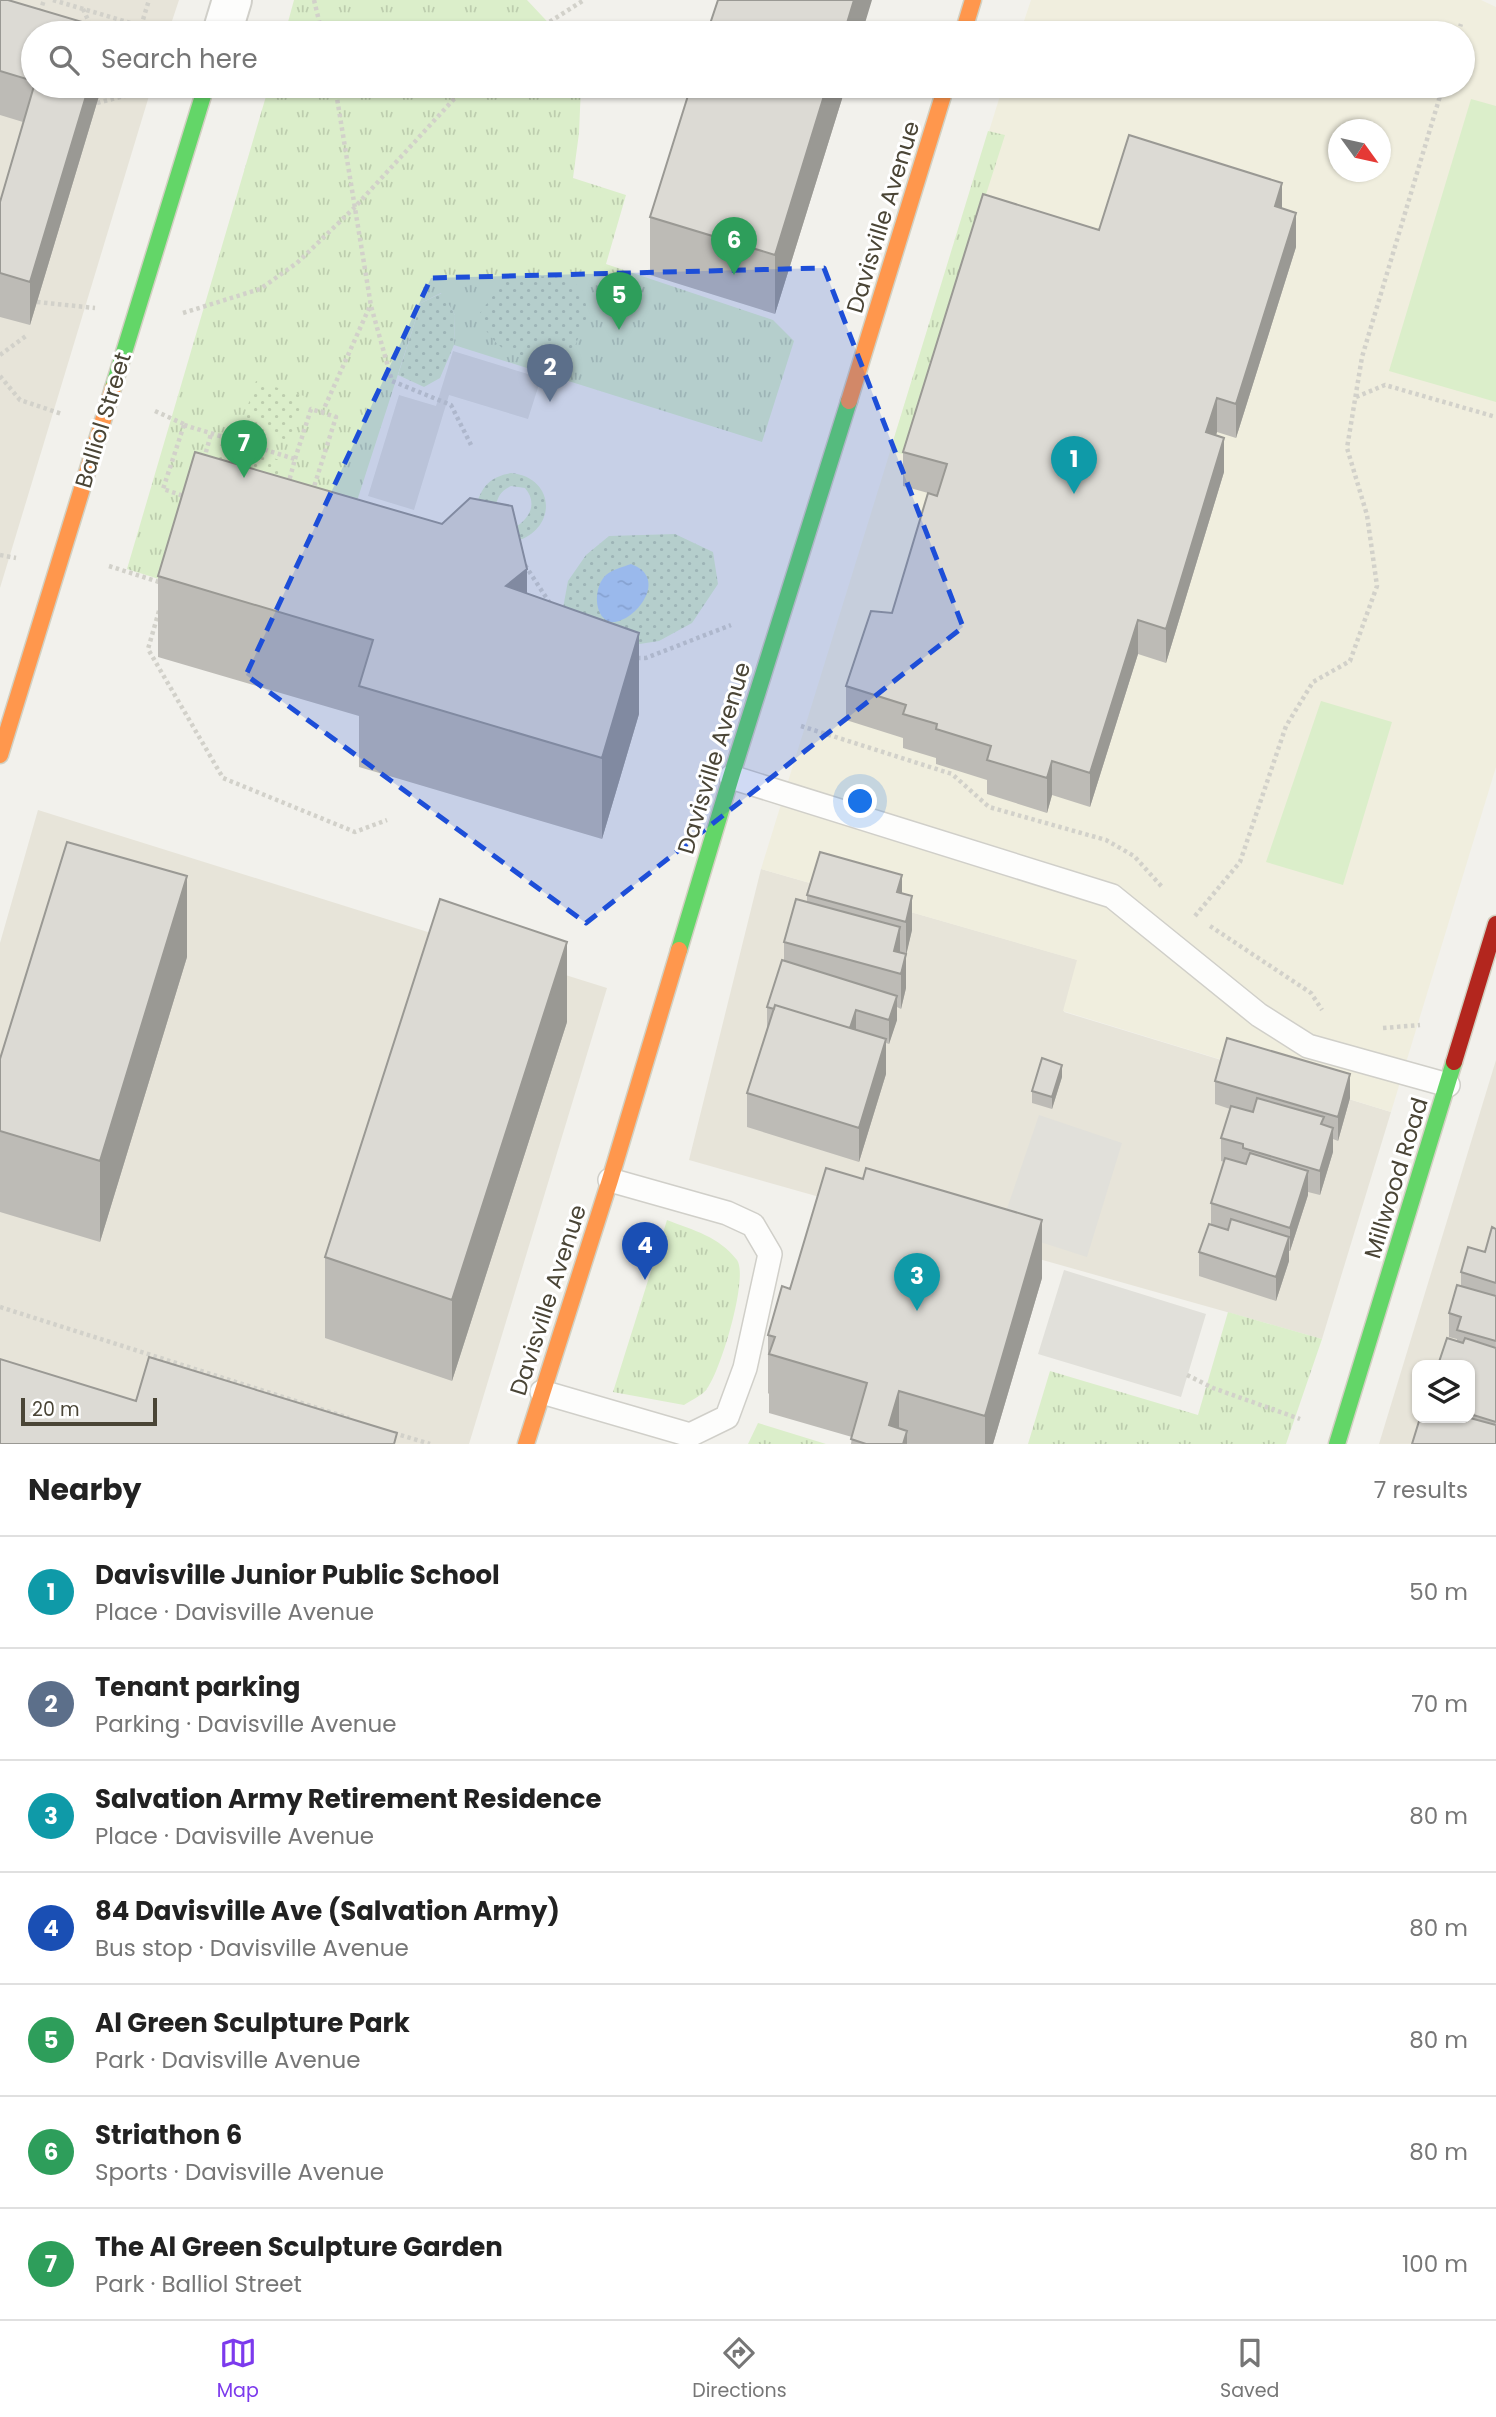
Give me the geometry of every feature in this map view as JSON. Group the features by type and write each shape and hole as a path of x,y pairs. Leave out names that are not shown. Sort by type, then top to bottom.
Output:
{"street":[{"path":"226,21 232,0"},
{"path":"967,21 973,0"},
{"name":"Balliol Street","path":"0,755 202,98"},
{"name":"Davisville Avenue","path":"527,1444 942,98"},
{"name":"Millwood Road","path":"1337,1444 1496,925"}],"lane":[{"path":"731,777 1112,896 1259,1015 1308,1046 1448,1085"},
{"path":"542,1392 690,1435 727,1417 745,1368 770,1254 753,1225 727,1213 610,1180"}],"path":[{"path":"37,21 44,0"},
{"path":"53,0 124,21"},
{"path":"143,21 149,0"},
{"path":"314,0 319,21"},
{"path":"550,21 584,0"},
{"path":"83,9 88,21"},
{"path":"97,103 116,98"},
{"path":"337,98 371,306 393,381 451,405 471,445"},
{"path":"183,313 260,289 297,263 354,208 455,98"},
{"path":"1195,916 1240,862 1286,726 1312,682 1350,661 1377,586 1367,515 1347,448 1362,357 1439,98"},
{"path":"37,302 99,309"},
{"path":"322,412 371,306"},
{"path":"0,355 26,336"},
{"path":"0,376 20,400 66,416"},
{"path":"1356,397 1385,385 1496,417"},
{"path":"300,490 288,486 311,409 336,417 312,494 320,497"},
{"path":"155,411 211,434 204,460"},
{"path":"184,425 295,459"},
{"path":"184,425 163,489 192,499"},
{"path":"0,555 22,559"},
{"path":"522,560 551,606"},
{"path":"109,566 167,585"},
{"path":"160,611 148,649 223,778 355,832 387,820"},
{"path":"634,658 646,658 731,625"},
{"path":"0,1307 352,1419"},
{"path":"1187,1376 1303,1421"},
{"path":"391,1432 430,1444"}],"highlighted area":[{"path":"824,268 963,627 586,923 246,675 431,278"}],"shaded area":[{"path":"0,0 179,0 172,21 21,21 21,98 148,98 0,588"},
{"path":"1031,0 1481,0 1496,7 1496,767 1391,1112 1063,1011 1077,960 761,869 999,98 1475,98 1475,21 1024,21"},
{"path":"453,351 541,378 528,419 449,395 414,510 368,496 399,395 436,406"},
{"path":"38,810 607,988 469,1444 0,1444 0,943"},
{"path":"761,869 1078,960 1064,1012 1391,1112 1322,1339 689,1160"},
{"path":"1496,1060 1496,1444 1379,1444"},
{"path":"1039,1115 1122,1143 1087,1257 1000,1229"},
{"path":"1064,1270 1206,1314 1181,1397 1038,1354"}],"green space":[{"path":"294,0 527,0 547,21 288,21"},
{"path":"265,98 580,98 573,178 626,195 606,264 773,320 794,341 762,442 454,345 455,315 441,293 421,303 335,569 165,581 127,569"},
{"path":"1471,99 1496,106 1496,402 1389,371"},
{"path":"988,131 1005,135 903,454 890,451"},
{"path":"553,276 582,287 588,314 575,346 554,362 508,352 485,330 477,317 504,281"},
{"path":"442,293 455,315 454,345 440,378 424,387 398,375 421,303"},
{"path":"256,381 304,396 290,441 241,426"},
{"path":"222,440 282,461 272,495 201,507"},
{"path":"505,474 526,477 536,483 546,504 540,525 530,535 517,541 478,500 487,485","holes":["511,486 525,488 531,499 531,509 517,526 495,508 504,490"]},
{"path":"675,534 713,552 718,584 692,623 659,641 620,647 563,608 568,581 586,555 609,536"},
{"path":"1321,701 1392,722 1343,885 1266,862"},
{"path":"667,1220 722,1245 737,1260 740,1270 731,1325 712,1381 699,1396 684,1405 613,1392"},
{"path":"1228,1312 1322,1339 1286,1444 1028,1444 1050,1371 1198,1415"},
{"path":"758,1423 826,1444 748,1444"}],"water":[{"path":"631,564 643,572 648,581 647,592 642,603 624,619 614,622 606,620 597,604 602,579 609,573"}],"building":[{"path":"0,0 79,21 21,21 21,77 0,71"},
{"path":"718,0 854,0 848,21 711,21"},
{"path":"30,98 85,98 30,282 0,273 0,202"},
{"path":"687,98 823,98 775,255 650,217"},
{"path":"1129,135 1282,183 1275,206 1296,213 1236,404 1217,398 1206,432 1224,438 1166,629 1138,620 1090,773 1052,761 1047,778 987,760 991,746 936,729 937,724 903,714 906,705 846,686 871,611 892,613 928,493 937,496 947,464 903,452 983,194 1099,230"},
{"path":"195,452 442,524 470,498 512,506 527,569 506,586 639,633 602,758 359,686 373,640 158,576"},
{"path":"67,842 187,876 100,1161 0,1131 0,1059"},
{"path":"820,852 902,875 897,892 912,896 906,922 807,895"},
{"path":"440,899 567,942 452,1300 325,1257"},
{"path":"796,899 900,927 894,951 906,954 901,974 784,942"},
{"path":"782,960 897,996 889,1020 856,1010 850,1028 775,1005 774,1009 767,1007"},
{"path":"775,1005 886,1039 859,1128 747,1093"},
{"path":"1227,1038 1350,1074 1338,1117 1215,1081"},
{"path":"1042,1058 1062,1065 1052,1097 1032,1091"},
{"path":"1257,1098 1324,1117 1321,1124 1333,1128 1320,1171 1243,1148 1243,1144 1221,1138 1231,1106 1253,1112"},
{"path":"1250,1153 1308,1171 1290,1228 1211,1203 1225,1158 1246,1164"},
{"path":"826,1168 863,1179 866,1168 1042,1220 985,1416 899,1391 889,1425 907,1431 903,1444 866,1444 851,1439 867,1383 769,1354 775,1337 768,1335 782,1286 790,1289"},
{"path":"1231,1219 1289,1237 1276,1277 1199,1252 1209,1224 1228,1230"},
{"path":"1492,1227 1496,1229 1496,1283 1461,1272 1468,1247 1485,1252"},
{"path":"1457,1285 1496,1296 1496,1341 1457,1330 1461,1317 1449,1313"},
{"path":"1447,1338 1463,1343 1465,1338 1496,1348 1496,1422 1475,1416 1475,1360 1440,1360"},
{"path":"149,1357 397,1433 394,1444 0,1444 0,1359 136,1401"},
{"path":"1475,1419 1496,1425 1496,1444 1412,1444 1418,1423 1475,1423"}],"traffic: fast":[{"path":"113,388 202,98"},
{"path":"679,950 849,401"},
{"path":"1337,1444 1454,1062"}],"traffic: slow":[{"path":"967,21 973,0"},
{"path":"849,401 942,98"},
{"path":"0,755 113,388"},
{"path":"526,1444 610,1180 679,950"}],"traffic: jam":[{"path":"1454,1062 1496,924"}],"place":[{"name":"Striathon 6","path":"734,275"},
{"name":"Al Green Sculpture Park","path":"619,330"},
{"name":"Tenant parking","path":"550,402"},
{"name":"The Al Green Sculpture Garden","path":"244,478"},
{"name":"Davisville Junior Public School","path":"1074,494"},
{"name":"84 Davisville Ave (Salvation Army)","path":"645,1280"},
{"name":"Salvation Army Retirement Residence","path":"917,1311"}]}
